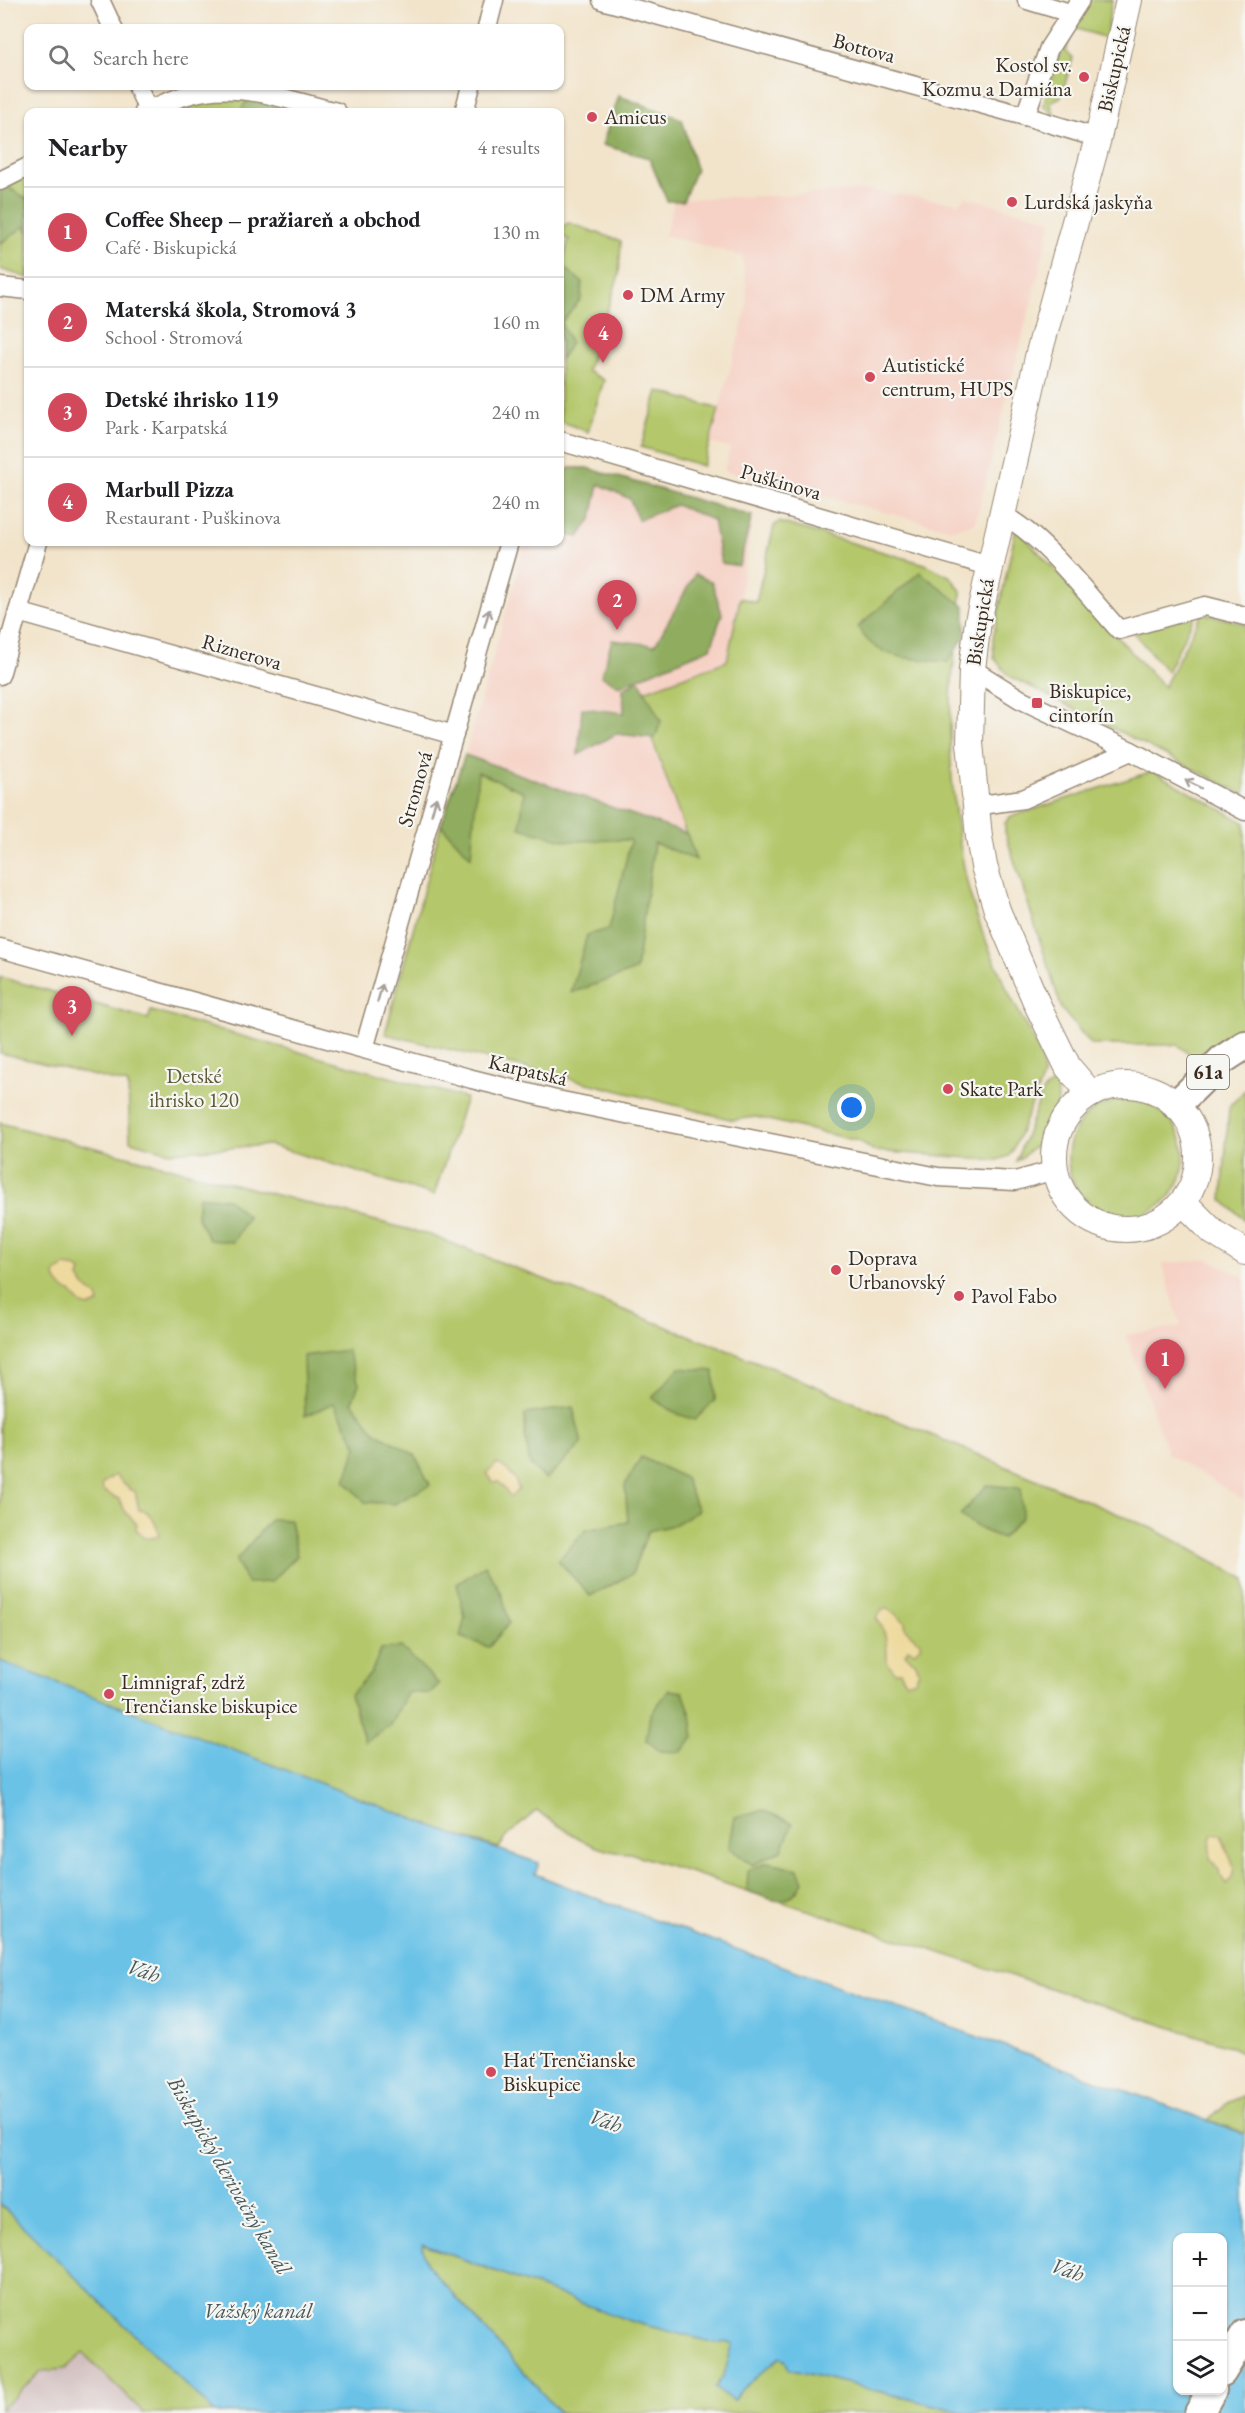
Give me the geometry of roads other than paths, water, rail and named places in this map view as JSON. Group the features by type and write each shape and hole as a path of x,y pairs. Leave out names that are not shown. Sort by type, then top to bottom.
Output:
{"main road":[{"name":"61a","path":"1176,1105 1222,1060 1245,1046"},
{"path":"1227,2364 1245,2334"},
{"path":"1199,2413 1210,2395"}],"street":[{"path":"99,0 111,24"},
{"path":"488,24 494,0"},
{"name":"Bottova","path":"602,0 1025,116"},
{"path":"1025,116 1049,48 1075,7 1027,0"},
{"name":"Biskupická","path":"1091,1094 1068,1068 1015,957 997,910 984,866 975,806 970,743 972,669 978,621 989,566 1039,353 1098,138 1129,0"},
{"path":"138,90 145,108"},
{"path":"155,108 205,91 220,90"},
{"path":"240,90 321,108"},
{"path":"465,108 470,90"},
{"name":"Biskupická","path":"1025,116 1098,138"},
{"path":"0,181 24,169"},
{"path":"0,286 24,290"},
{"name":"Puškinova","path":"564,442 989,566"},
{"path":"1002,515 1015,521 1041,544 1119,630 1206,606 1245,616"},
{"path":"0,675 37,546"},
{"name":"Stromová","path":"364,1049 508,546"},
{"name":"Riznerova","path":"18,612 454,735"},
{"path":"972,669 1020,699 1131,751 1245,811"},
{"path":"975,806 1023,799 1131,751"},
{"name":"Karpatská","path":"0,948 552,1099 938,1177 1015,1181 1055,1170"},
{"path":"1130,1085 1156,1091 1176,1105 1192,1128 1198,1154 1195,1179 1183,1202 1173,1212 1149,1226 1134,1229 1106,1226 1076,1209 1060,1187 1055,1170 1055,1151 1059,1132 1072,1110 1091,1094 1104,1088 1130,1085"},
{"path":"1183,1202 1214,1232 1245,1252"}],"water":[{"path":"0,1661 461,1837 539,1863 535,1874 593,1897 1245,2134 1245,2413 966,2413 789,2369 785,2360 780,2357 742,2389 733,2401 715,2388 724,2375 733,2344 725,2341 716,2343 633,2322 422,2244 427,2265 560,2413 215,2413 0,2204"}],"place":[{"name":"Kostol sv. Kozmu a Damiána","path":"1084,77"},
{"name":"Amicus","path":"592,117"},
{"name":"Lurdská jaskyňa","path":"1012,202"},
{"name":"DM Army","path":"628,295"},
{"name":"Marbull Pizza","path":"603,363"},
{"name":"Autistické centrum, HUPS","path":"870,377"},
{"name":"Materská škola, Stromová 3","path":"617,630"},
{"name":"Biskupice, cintorín","path":"1037,703"},
{"name":"Detské ihrisko 119","path":"72,1036"},
{"name":"Skate Park","path":"948,1089"},
{"name":"Doprava Urbanovský","path":"836,1270"},
{"name":"Pavol Fabo","path":"959,1296"},
{"name":"Coffee Sheep – pražiareň a obchod","path":"1165,1389"},
{"name":"Limnigraf, zdrž Trenčianske biskupice","path":"109,1694"},
{"name":"Hať Trenčianske Biskupice","path":"491,2072"}],"park label":[{"name":"Detské ihrisko 120","path":"194,1088"}],"water label":[{"name":"Váh","path":"144,1970"},
{"name":"Váh","path":"606,2120"},
{"name":"Biskupický derivačný kanál","path":"230,2175"},
{"name":"Váh","path":"1068,2269"},
{"name":"Važský kanál","path":"258,2310"}]}
